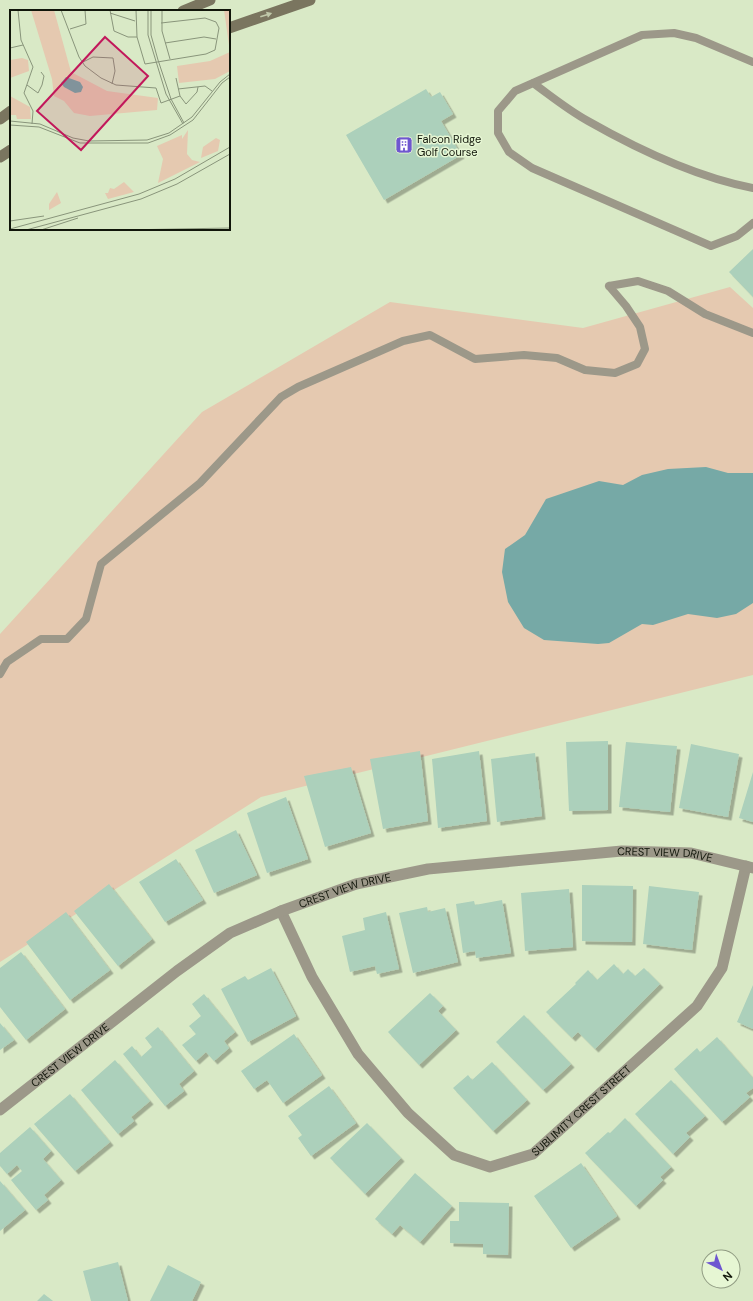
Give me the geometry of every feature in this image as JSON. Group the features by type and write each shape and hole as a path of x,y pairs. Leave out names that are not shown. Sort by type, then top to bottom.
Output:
{"main road":[{"path":"185,10 210,0"},
{"path":"230,28 310,0"},
{"path":"0,119 10,112"},
{"path":"0,157 10,151"}],"street":[{"name":"CREST VIEW DRIVE","path":"0,1110 176,971 230,934 281,911 356,884 428,869 622,851 691,853 749,867"},
{"name":"SUBLIMITY CREST STREET","path":"281,911 312,977 358,1054 408,1113 454,1155 490,1167 533,1154 697,1006 722,968 749,867"}],"lane":[{"path":"753,62 696,38 674,33 642,35 515,91 498,112 498,133 509,152 532,168 711,246 737,236 753,223"},
{"path":"533,83 587,121 654,155 727,183 753,188"},
{"path":"0,674 7,662 41,639 67,639 86,619 101,564 200,483 281,397 298,387 403,341 430,335 475,359 524,355 551,357 558,358 585,370 615,374 637,364 645,349 640,327 626,306 609,286 638,282 668,291 705,314 753,333"}],"shaded area":[{"path":"730,287 753,308 753,675 261,797 0,962 0,634 202,412 390,302 583,328"}],"water":[{"path":"706,467 728,473 753,473 753,603 736,614 717,618 688,614 653,625 642,624 609,643 598,644 544,640 524,628 508,602 502,572 505,549 525,535 546,499 599,481 623,485 642,475 668,469"}],"building":[{"name":"Falcon Ridge Golf Course","path":"426,89 431,97 440,92 453,114 441,121 461,155 384,200 346,135"},
{"path":"753,249 753,297 729,272"},
{"path":"608,741 608,810 569,811 566,742"},
{"path":"626,742 677,746 670,812 619,807"},
{"path":"691,744 739,754 728,817 679,808"},
{"path":"420,751 428,821 383,829 370,759"},
{"path":"479,751 487,821 438,828 432,759"},
{"path":"535,753 542,816 497,822 491,759"},
{"path":"351,767 371,833 325,847 304,776"},
{"path":"753,772 753,822 739,818"},
{"path":"286,797 308,859 267,873 247,813"},
{"path":"236,830 257,875 214,893 195,850"},
{"path":"176,859 203,900 165,922 139,882"},
{"path":"109,884 152,939 118,966 74,911"},
{"path":"582,885 633,886 632,942 582,941"},
{"path":"649,886 699,892 692,950 643,944"},
{"path":"569,889 573,947 525,951 521,893"},
{"path":"502,900 511,953 476,958 475,951 463,953 456,904 474,901 475,905"},
{"path":"427,907 428,912 445,908 458,962 413,973 399,913"},
{"path":"66,912 110,970 70,1000 26,942"},
{"path":"386,912 399,969 377,974 375,966 350,972 342,936 365,930 363,918"},
{"path":"21,952 65,1009 26,1040 0,1007 0,968"},
{"path":"614,964 623,974 628,969 635,976 644,968 660,984 595,1049 578,1032 572,1038 546,1012 576,984 575,983 588,970 597,980"},
{"path":"271,968 296,1016 248,1042 221,989 245,976 248,980"},
{"path":"753,985 753,1029 737,1022"},
{"path":"430,993 443,1006 438,1011 456,1030 419,1065 388,1032"},
{"path":"204,994 235,1032 224,1041 229,1048 214,1061 206,1052 196,1061 182,1045 196,1034 189,1026 201,1016 192,1004"},
{"path":"524,1015 571,1064 543,1090 496,1042"},
{"path":"0,1023 14,1040 0,1050"},
{"path":"158,1027 194,1071 179,1084 184,1091 165,1106 123,1054 132,1046 141,1057 152,1047 145,1038"},
{"path":"294,1034 322,1075 283,1103 267,1080 254,1089 241,1071"},
{"path":"717,1037 753,1078 753,1088 746,1093 750,1097 722,1122 674,1069 697,1048 700,1052"},
{"path":"115,1060 150,1101 131,1117 134,1121 118,1134 81,1090"},
{"path":"492,1062 527,1100 493,1131 453,1088 468,1075 472,1080"},
{"path":"671,1080 705,1116 686,1133 690,1137 673,1154 635,1114"},
{"path":"329,1086 356,1123 311,1156 298,1138 302,1135 288,1116"},
{"path":"70,1094 110,1142 75,1171 34,1124"},
{"path":"625,1118 671,1167 660,1177 663,1180 636,1206 585,1153 608,1132 610,1133"},
{"path":"367,1123 401,1158 365,1194 330,1158"},
{"path":"30,1127 51,1151 43,1159 61,1180 44,1195 48,1200 36,1210 11,1180 22,1171 17,1165 7,1174 0,1166 0,1153"},
{"path":"581,1163 617,1216 571,1248 534,1196"},
{"path":"415,1173 452,1206 420,1242 400,1225 392,1234 375,1219"},
{"path":"0,1181 25,1210 0,1231"},
{"path":"459,1202 509,1203 508,1255 483,1254 483,1244 450,1243 450,1221 459,1221"},
{"path":"118,1262 128,1301 91,1301 83,1271"},
{"path":"168,1265 201,1282 192,1301 150,1301"},
{"path":"44,1294 53,1301 37,1301"}],"place":[{"name":"Falcon Ridge Golf Course","path":"404,145"}]}
